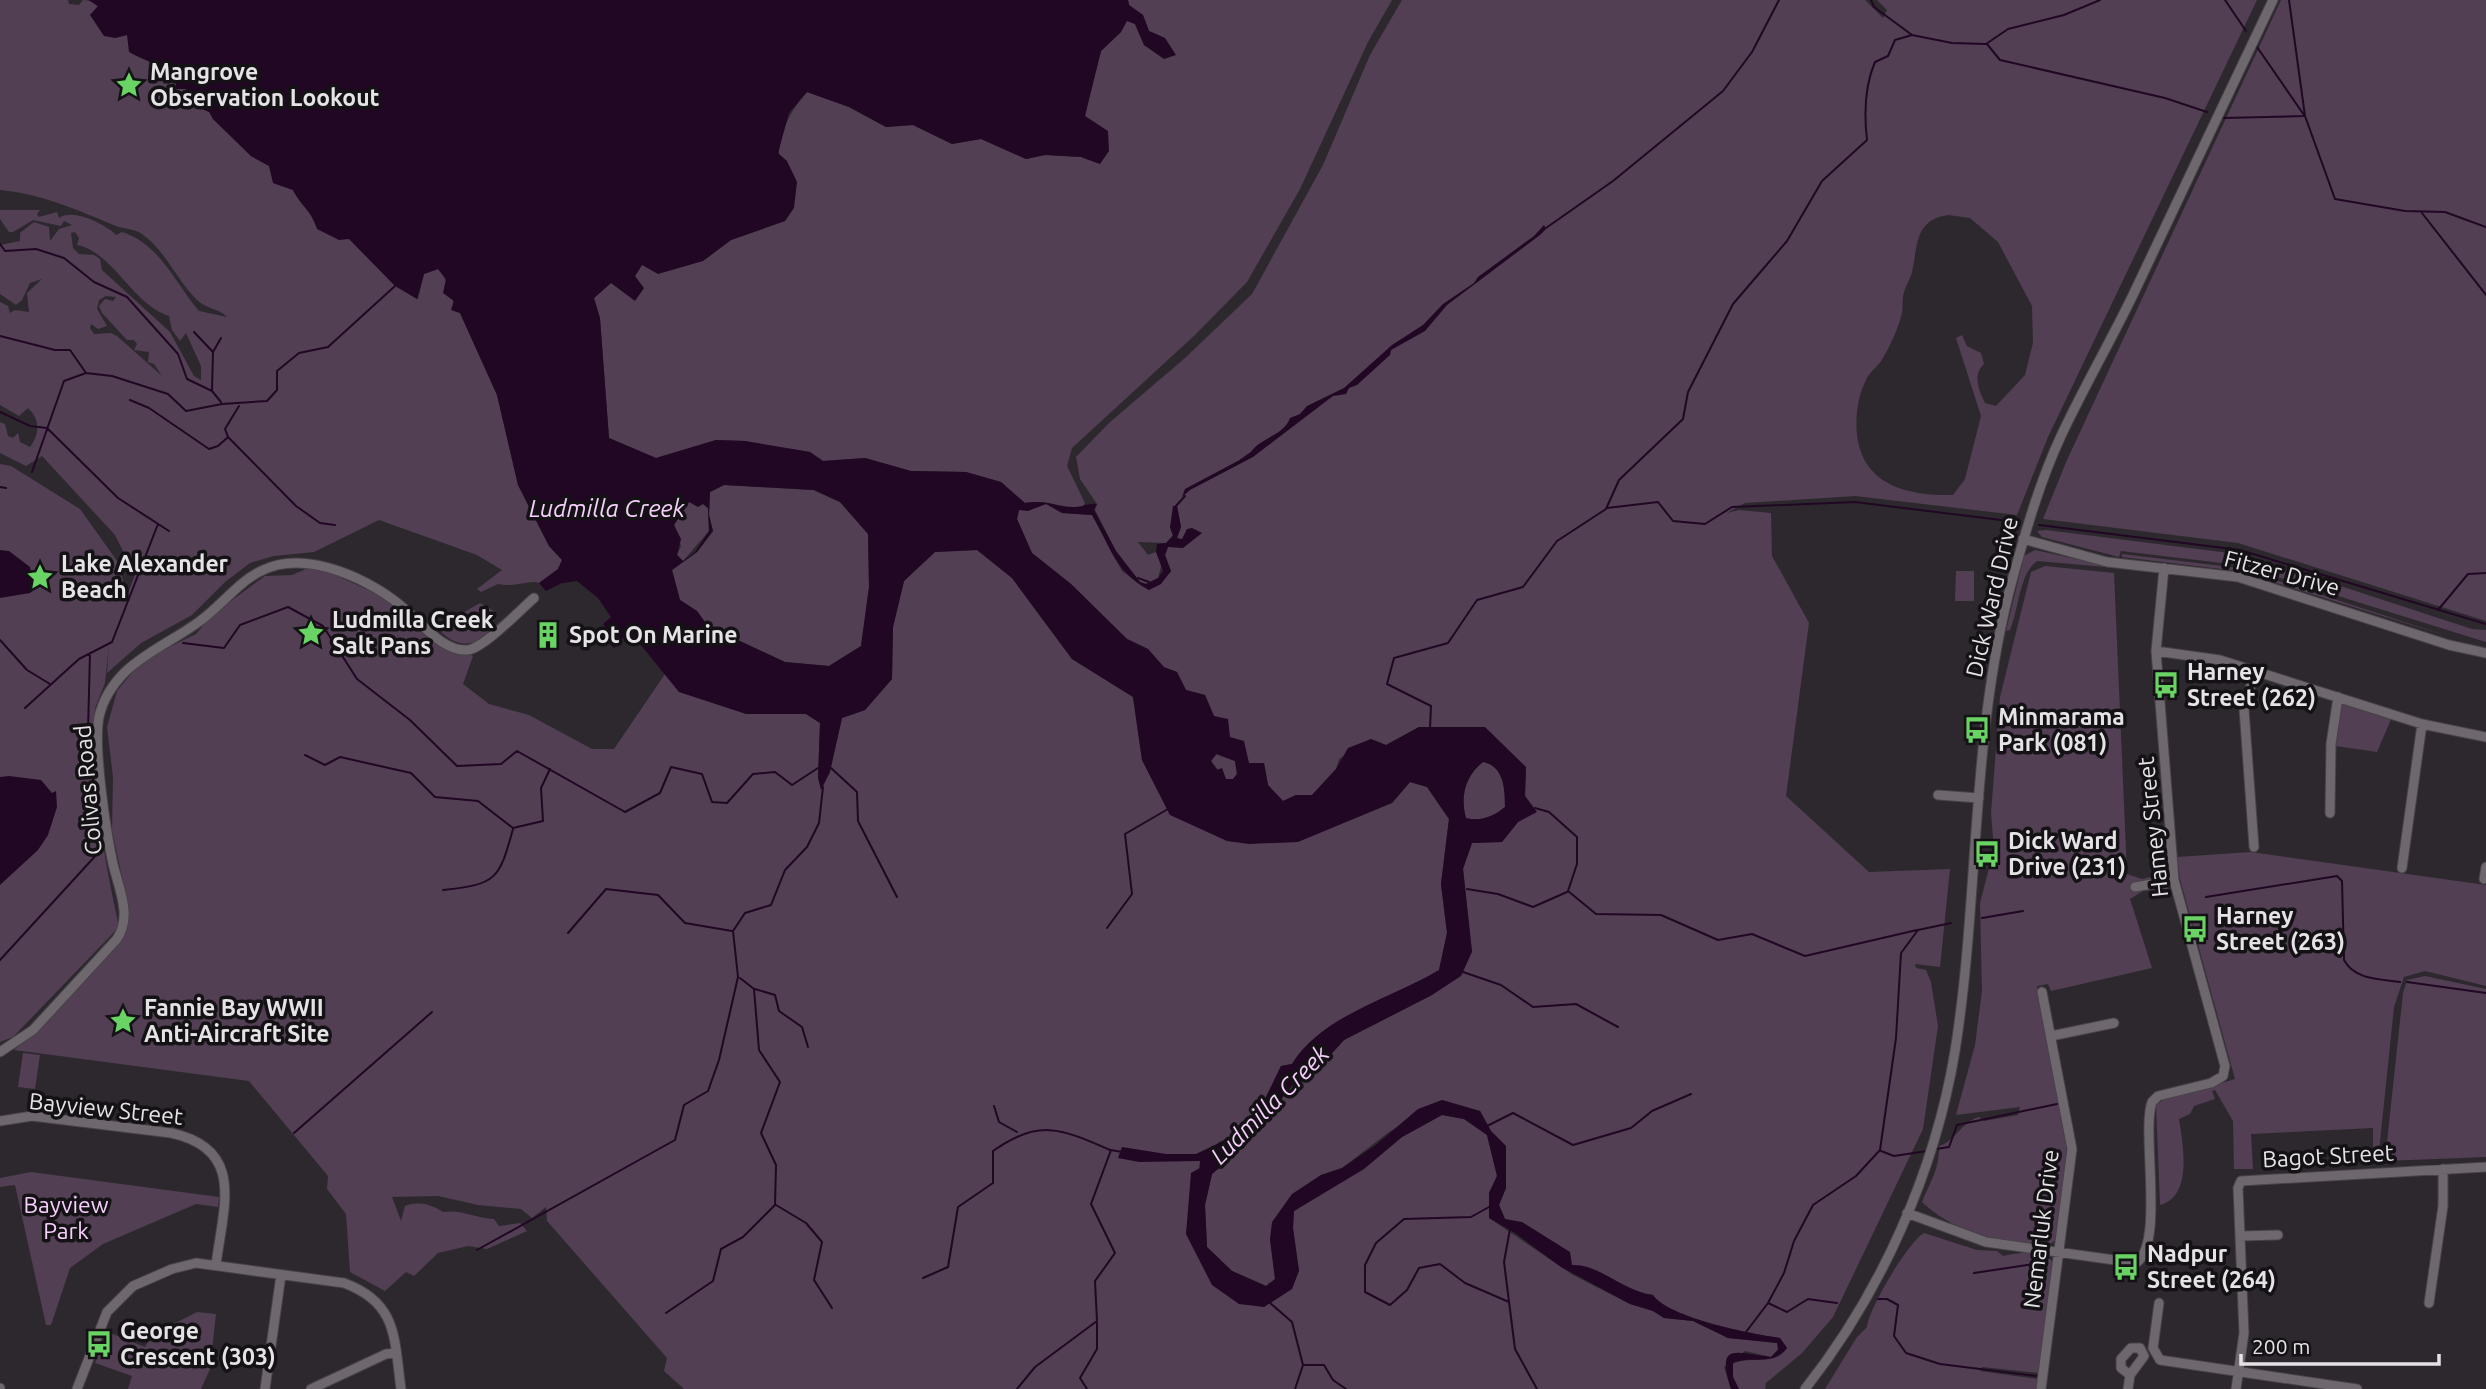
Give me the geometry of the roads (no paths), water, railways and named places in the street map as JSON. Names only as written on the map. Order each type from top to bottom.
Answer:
[{"type":"street","name":"Dick Ward Drive","points":[[1805,1389],[1848,1330],[1907,1213],[1929,1150],[1954,1055],[1979,798],[1999,632],[2028,524],[2061,437],[2130,301],[2273,0]]},
{"type":"street","name":"Fitzer Drive","points":[[2023,539],[2107,562],[2238,577],[2449,645],[2486,653]]},
{"type":"street","name":"Colivas Road","points":[[0,1052],[33,1030],[116,940],[124,927],[125,914],[109,846],[102,793],[98,721],[109,691],[135,664],[204,618],[253,575],[290,562],[323,565],[378,591],[402,606],[444,643],[461,650],[477,647],[534,598]]},
{"type":"street","name":"Hamey Street","points":[[2060,1254],[2131,1264],[2140,1261],[2145,1252],[2150,1219],[2152,1102],[2158,1096],[2211,1083],[2223,1076],[2225,1066],[2174,880],[2156,651],[2164,568]]},
{"type":"street","points":[[2156,651],[2220,660],[2422,724],[2486,737]]},
{"type":"street","points":[[2254,848],[2244,709],[2255,671]]},
{"type":"street","points":[[2330,813],[2331,744],[2338,697]]},
{"type":"street","points":[[2402,868],[2422,724]]},
{"type":"street","points":[[1938,795],[1979,798]]},
{"type":"street","points":[[2484,879],[2486,867]]},
{"type":"street","points":[[2135,887],[2174,880]]},
{"type":"street","name":"Nemarluk Drive","points":[[2041,1389],[2072,1149],[2042,992]]},
{"type":"street","points":[[2051,1035],[2114,1023]]},
{"type":"street","name":"Bayview Street","points":[[0,1121],[32,1116],[172,1133],[193,1138],[213,1151],[222,1166],[226,1185],[216,1265]]},
{"type":"street","name":"Bagot Street","points":[[2236,1389],[2244,1333],[2238,1188],[2243,1180],[2486,1167]]},
{"type":"street","points":[[2429,1303],[2443,1206],[2443,1169]]},
{"type":"street","points":[[1907,1213],[1986,1242],[2060,1254]]},
{"type":"street","points":[[2241,1236],[2278,1235]]},
{"type":"street","points":[[77,1389],[107,1312],[133,1286],[196,1263],[344,1283],[365,1291],[379,1302],[390,1325],[401,1389]]},
{"type":"street","points":[[265,1389],[281,1275]]},
{"type":"street","points":[[2159,1303],[2153,1348],[2157,1358],[2238,1373],[2357,1389]]},
{"type":"street","points":[[311,1389],[386,1354],[396,1353]]},
{"type":"street","points":[[2128,1389],[2130,1375]]},
{"type":"water","name":"Ludmilla Creek","points":[[89,0],[1128,0],[1129,5],[1143,15],[1149,31],[1165,38],[1176,55],[1164,59],[1144,45],[1135,24],[1127,21],[1121,32],[1101,51],[1085,116],[1108,131],[1109,151],[1100,164],[1081,157],[1045,155],[1026,159],[981,139],[952,144],[913,125],[886,127],[849,107],[807,92],[789,113],[778,153],[787,161],[797,182],[794,208],[785,221],[731,240],[703,261],[658,274],[642,265],[635,276],[644,288],[635,301],[611,283],[594,298],[600,318],[609,438],[656,458],[716,440],[745,441],[810,452],[823,461],[865,458],[911,471],[966,472],[1001,482],[1025,503],[1041,502],[1069,507],[1097,504],[1094,510],[1116,551],[1140,582],[1146,584],[1158,578],[1163,571],[1156,552],[1157,544],[1166,543],[1173,536],[1170,527],[1173,506],[1177,506],[1181,527],[1177,538],[1182,539],[1187,529],[1192,528],[1202,533],[1183,548],[1168,547],[1165,555],[1171,571],[1161,584],[1149,590],[1137,583],[1121,566],[1092,515],[1062,513],[1046,504],[1028,511],[1019,510],[1017,519],[1032,553],[1071,584],[1127,639],[1148,649],[1164,667],[1177,672],[1186,690],[1205,695],[1214,716],[1228,719],[1230,737],[1244,741],[1249,763],[1264,763],[1268,785],[1283,801],[1296,795],[1312,795],[1336,769],[1348,748],[1371,739],[1386,745],[1419,727],[1485,727],[1526,767],[1525,796],[1537,812],[1518,822],[1502,842],[1472,843],[1463,869],[1472,952],[1461,976],[1432,995],[1344,1040],[1325,1061],[1301,1075],[1234,1156],[1212,1174],[1205,1205],[1207,1247],[1232,1271],[1266,1286],[1275,1279],[1270,1239],[1272,1222],[1292,1194],[1321,1175],[1342,1168],[1377,1144],[1418,1109],[1442,1100],[1480,1111],[1491,1131],[1506,1146],[1506,1188],[1499,1205],[1505,1219],[1522,1222],[1570,1252],[1572,1265],[1592,1268],[1632,1289],[1653,1295],[1675,1311],[1692,1318],[1780,1338],[1787,1348],[1769,1359],[1733,1363],[1733,1377],[1739,1389],[1731,1389],[1726,1363],[1728,1357],[1740,1353],[1771,1357],[1778,1350],[1777,1343],[1728,1338],[1693,1321],[1664,1318],[1653,1311],[1630,1304],[1561,1267],[1515,1233],[1489,1218],[1489,1193],[1497,1176],[1487,1135],[1464,1119],[1442,1115],[1402,1137],[1364,1169],[1294,1211],[1293,1228],[1299,1271],[1292,1289],[1264,1307],[1239,1304],[1212,1285],[1186,1234],[1191,1173],[1200,1168],[1200,1161],[1139,1162],[1118,1158],[1122,1147],[1166,1154],[1196,1154],[1238,1134],[1265,1099],[1281,1066],[1292,1064],[1305,1047],[1321,1033],[1360,1009],[1439,970],[1447,933],[1441,884],[1449,819],[1427,787],[1410,782],[1392,803],[1298,842],[1249,844],[1227,841],[1170,815],[1142,760],[1133,697],[1072,659],[1012,578],[977,550],[935,552],[904,581],[893,627],[892,679],[865,710],[842,718],[830,772],[821,790],[818,778],[820,723],[806,714],[746,714],[679,692],[631,633],[625,635],[614,648],[611,645],[621,630],[613,637],[603,624],[611,617],[598,598],[577,581],[562,583],[546,591],[539,583],[558,569],[562,560],[549,546],[518,485],[497,395],[460,313],[451,310],[454,301],[443,293],[446,279],[438,269],[424,274],[417,299],[395,286],[349,239],[339,240],[317,229],[293,190],[273,183],[269,166],[251,156],[209,112],[195,106],[187,89],[176,89],[176,78],[172,74],[129,52],[127,35],[115,38],[104,36],[90,15],[98,6]],"holes":[[[724,485],[814,490],[840,502],[868,534],[869,587],[861,646],[829,666],[785,662],[708,626],[697,611],[680,600],[672,570],[697,552],[713,531],[709,515],[710,492]],[[689,502],[698,507],[703,504],[708,508],[709,531],[695,552],[683,561],[677,555],[681,539],[674,525]],[[1216,754],[1235,761],[1237,774],[1233,779],[1226,779],[1222,768],[1217,770],[1211,761]],[[1483,762],[1490,764],[1499,773],[1504,786],[1505,807],[1487,817],[1472,819],[1466,818],[1464,795],[1468,780]]]},
{"type":"water","points":[[1544,225],[1546,229],[1540,235],[1447,305],[1425,331],[1391,350],[1390,355],[1357,385],[1349,388],[1346,394],[1333,396],[1253,457],[1190,490],[1182,497],[1185,489],[1249,455],[1307,406],[1344,388],[1392,345],[1423,325],[1443,304],[1474,283]]},
{"type":"water","points":[[0,550],[9,551],[30,567],[34,588],[30,593],[0,598]]},
{"type":"water","points":[[0,777],[41,780],[52,793],[56,791],[57,807],[48,835],[38,850],[0,885]]},
{"type":"waterway","points":[[1546,228],[1613,181],[1723,91],[1752,52],[1779,0]]},
{"type":"waterway","points":[[1871,0],[1874,7],[1912,35],[1952,43],[1986,44],[2008,29],[2064,15],[2100,0]]},
{"type":"waterway","points":[[2225,0],[2246,31]]},
{"type":"waterway","points":[[2289,0],[2305,116],[2335,199],[2405,211],[2445,212],[2486,227]]},
{"type":"waterway","points":[[1430,728],[1431,706],[1387,684],[1394,658],[1448,643],[1477,600],[1523,587],[1557,541],[1606,509],[1619,480],[1683,419],[1688,392],[1733,304],[1787,241],[1822,181],[1867,140],[1866,100],[1875,62],[1888,56],[1895,40],[1912,35]]},
{"type":"waterway","points":[[1987,44],[2000,60],[2165,98],[2207,112]]},
{"type":"waterway","points":[[2257,47],[2304,115]]},
{"type":"waterway","points":[[2223,118],[2304,116]]},
{"type":"waterway","points":[[2422,213],[2486,295]]},
{"type":"waterway","points":[[0,244],[5,251],[36,249],[64,258],[94,282],[127,297],[178,354],[187,379],[212,391],[221,402]]},
{"type":"waterway","points":[[32,472],[64,381],[86,373],[112,376],[168,394],[186,411],[222,404],[267,401],[277,390],[277,371],[299,353],[328,347],[395,286]]},
{"type":"waterway","points":[[194,332],[213,352],[212,390]]},
{"type":"waterway","points":[[0,336],[55,350],[70,350],[86,373]]},
{"type":"waterway","points":[[213,352],[221,338]]},
{"type":"waterway","points":[[130,400],[149,408],[209,449],[218,446],[227,438]]},
{"type":"waterway","points":[[239,406],[225,429],[228,437],[296,506],[320,523],[335,525]]},
{"type":"waterway","points":[[0,412],[30,426],[47,428],[118,498],[169,531]]},
{"type":"waterway","points":[[1241,460],[1251,453]]},
{"type":"waterway","points":[[0,487],[6,488]]},
{"type":"waterway","points":[[1175,507],[1185,496]]},
{"type":"waterway","points":[[1607,508],[1658,502],[1673,521],[1705,524],[1732,507],[1855,502],[2017,522]]},
{"type":"waterway","points":[[25,708],[79,659],[112,642],[158,524]]},
{"type":"waterway","points":[[2039,525],[2240,550],[2486,624]]},
{"type":"waterway","points":[[2438,610],[2468,574],[2486,573]]},
{"type":"waterway","points":[[1138,578],[1149,582]]},
{"type":"waterway","points":[[183,643],[224,648],[240,625],[288,607],[323,626],[357,679],[410,720],[457,766],[501,764],[517,751],[625,812],[660,793],[671,767],[702,774],[712,802],[727,803],[753,774],[775,772],[792,785],[818,768]]},
{"type":"waterway","points":[[0,640],[27,670],[50,684]]},
{"type":"waterway","points":[[0,960],[98,853],[99,837],[88,731],[90,653]]},
{"type":"waterway","points":[[305,755],[325,765],[340,757],[411,773],[435,797],[478,801],[513,828],[543,821],[541,788],[550,769]]},
{"type":"waterway","points":[[831,768],[857,792],[858,821],[897,897]]},
{"type":"waterway","points":[[477,1250],[675,1140],[684,1105],[708,1091],[719,1060],[738,977],[733,931],[745,913],[771,905],[785,870],[807,847],[819,823],[823,787]]},
{"type":"waterway","points":[[1535,808],[1549,812],[1577,837],[1577,864],[1568,891],[1596,914],[1661,915],[1718,940],[1752,934],[1805,956],[1917,930]]},
{"type":"waterway","points":[[1107,928],[1132,894],[1125,834],[1168,809]]},
{"type":"waterway","points":[[443,890],[475,885],[493,876],[504,859],[513,829]]},
{"type":"waterway","points":[[2206,897],[2337,876],[2342,881],[2344,960],[2361,975],[2400,982]]},
{"type":"waterway","points":[[568,933],[606,889],[658,895],[685,923],[732,931]]},
{"type":"waterway","points":[[1467,889],[1498,894],[1533,907],[1567,892]]},
{"type":"waterway","points":[[1982,918],[2023,911]]},
{"type":"waterway","points":[[1746,1332],[1768,1303],[1784,1273],[1794,1241],[1813,1205],[1856,1176],[1880,1150],[1896,1038],[1901,953],[1918,930],[1951,923]]},
{"type":"waterway","points":[[1463,972],[1501,985],[1533,1007],[1576,1004],[1618,1027]]},
{"type":"waterway","points":[[666,1313],[713,1281],[721,1249],[743,1237],[775,1205],[776,1165],[761,1133],[780,1082],[759,1050],[754,989],[740,978]]},
{"type":"waterway","points":[[2407,982],[2486,993]]},
{"type":"waterway","points":[[755,989],[775,995],[779,1011],[802,1027],[808,1047]]},
{"type":"waterway","points":[[294,1133],[432,1012]]},
{"type":"waterway","points":[[1487,1126],[1513,1113],[1573,1145],[1631,1128],[1652,1111],[1691,1094]]},
{"type":"waterway","points":[[1936,1149],[1949,1147],[1957,1125],[2057,1104]]},
{"type":"waterway","points":[[994,1106],[999,1122],[1017,1132]]},
{"type":"waterway","points":[[923,1278],[948,1267],[958,1207],[993,1183],[993,1151],[1024,1134],[1051,1130],[1064,1132],[1110,1150]]},
{"type":"waterway","points":[[1017,1389],[1035,1367],[1097,1321],[1095,1281],[1115,1253],[1091,1204],[1111,1150],[1122,1152]]},
{"type":"waterway","points":[[1881,1151],[1894,1156],[1927,1151]]},
{"type":"waterway","points":[[776,1205],[806,1223],[822,1242],[814,1280],[832,1308]]},
{"type":"waterway","points":[[1489,1207],[1471,1217],[1404,1219],[1376,1243],[1365,1265],[1365,1292],[1390,1305],[1407,1290],[1419,1268],[1440,1264],[1465,1283],[1509,1302]]},
{"type":"waterway","points":[[1510,1229],[1504,1262],[1515,1349],[1537,1389]]},
{"type":"waterway","points":[[1974,1273],[2047,1262]]},
{"type":"waterway","points":[[1768,1303],[1787,1312],[1808,1299],[1837,1303]]},
{"type":"waterway","points":[[1878,1299],[1887,1299],[1898,1305],[1894,1336],[1906,1353],[1940,1364],[2036,1376]]},
{"type":"waterway","points":[[1269,1302],[1292,1322],[1303,1365],[1295,1389]]},
{"type":"waterway","points":[[1087,1389],[1080,1378],[1097,1349],[1097,1323]]},
{"type":"waterway","points":[[1303,1365],[1324,1365],[1333,1380],[1346,1389]]},
{"type":"place","name":"Mangrove Observation Lookout","points":[[129,85]]},
{"type":"place","name":"Lake Alexander Beach","points":[[40,577]]},
{"type":"place","name":"Ludmilla Creek Salt Pans","points":[[311,633]]},
{"type":"place","name":"Spot On Marine","points":[[548,635]]},
{"type":"place","name":"Harney Street (262)","points":[[2166,685]]},
{"type":"place","name":"Minmarama Park (081)","points":[[1977,730]]},
{"type":"place","name":"Dick Ward Drive (231)","points":[[1987,854]]},
{"type":"place","name":"Harney Street (263)","points":[[2195,929]]},
{"type":"place","name":"Fannie Bay WWII Anti-Aircraft Site","points":[[123,1021]]},
{"type":"place","name":"Nadpur Street (264)","points":[[2126,1267]]},
{"type":"place","name":"George Crescent (303)","points":[[99,1344]]},
{"type":"park label","name":"Bayview Park","points":[[66,1218]]}]
